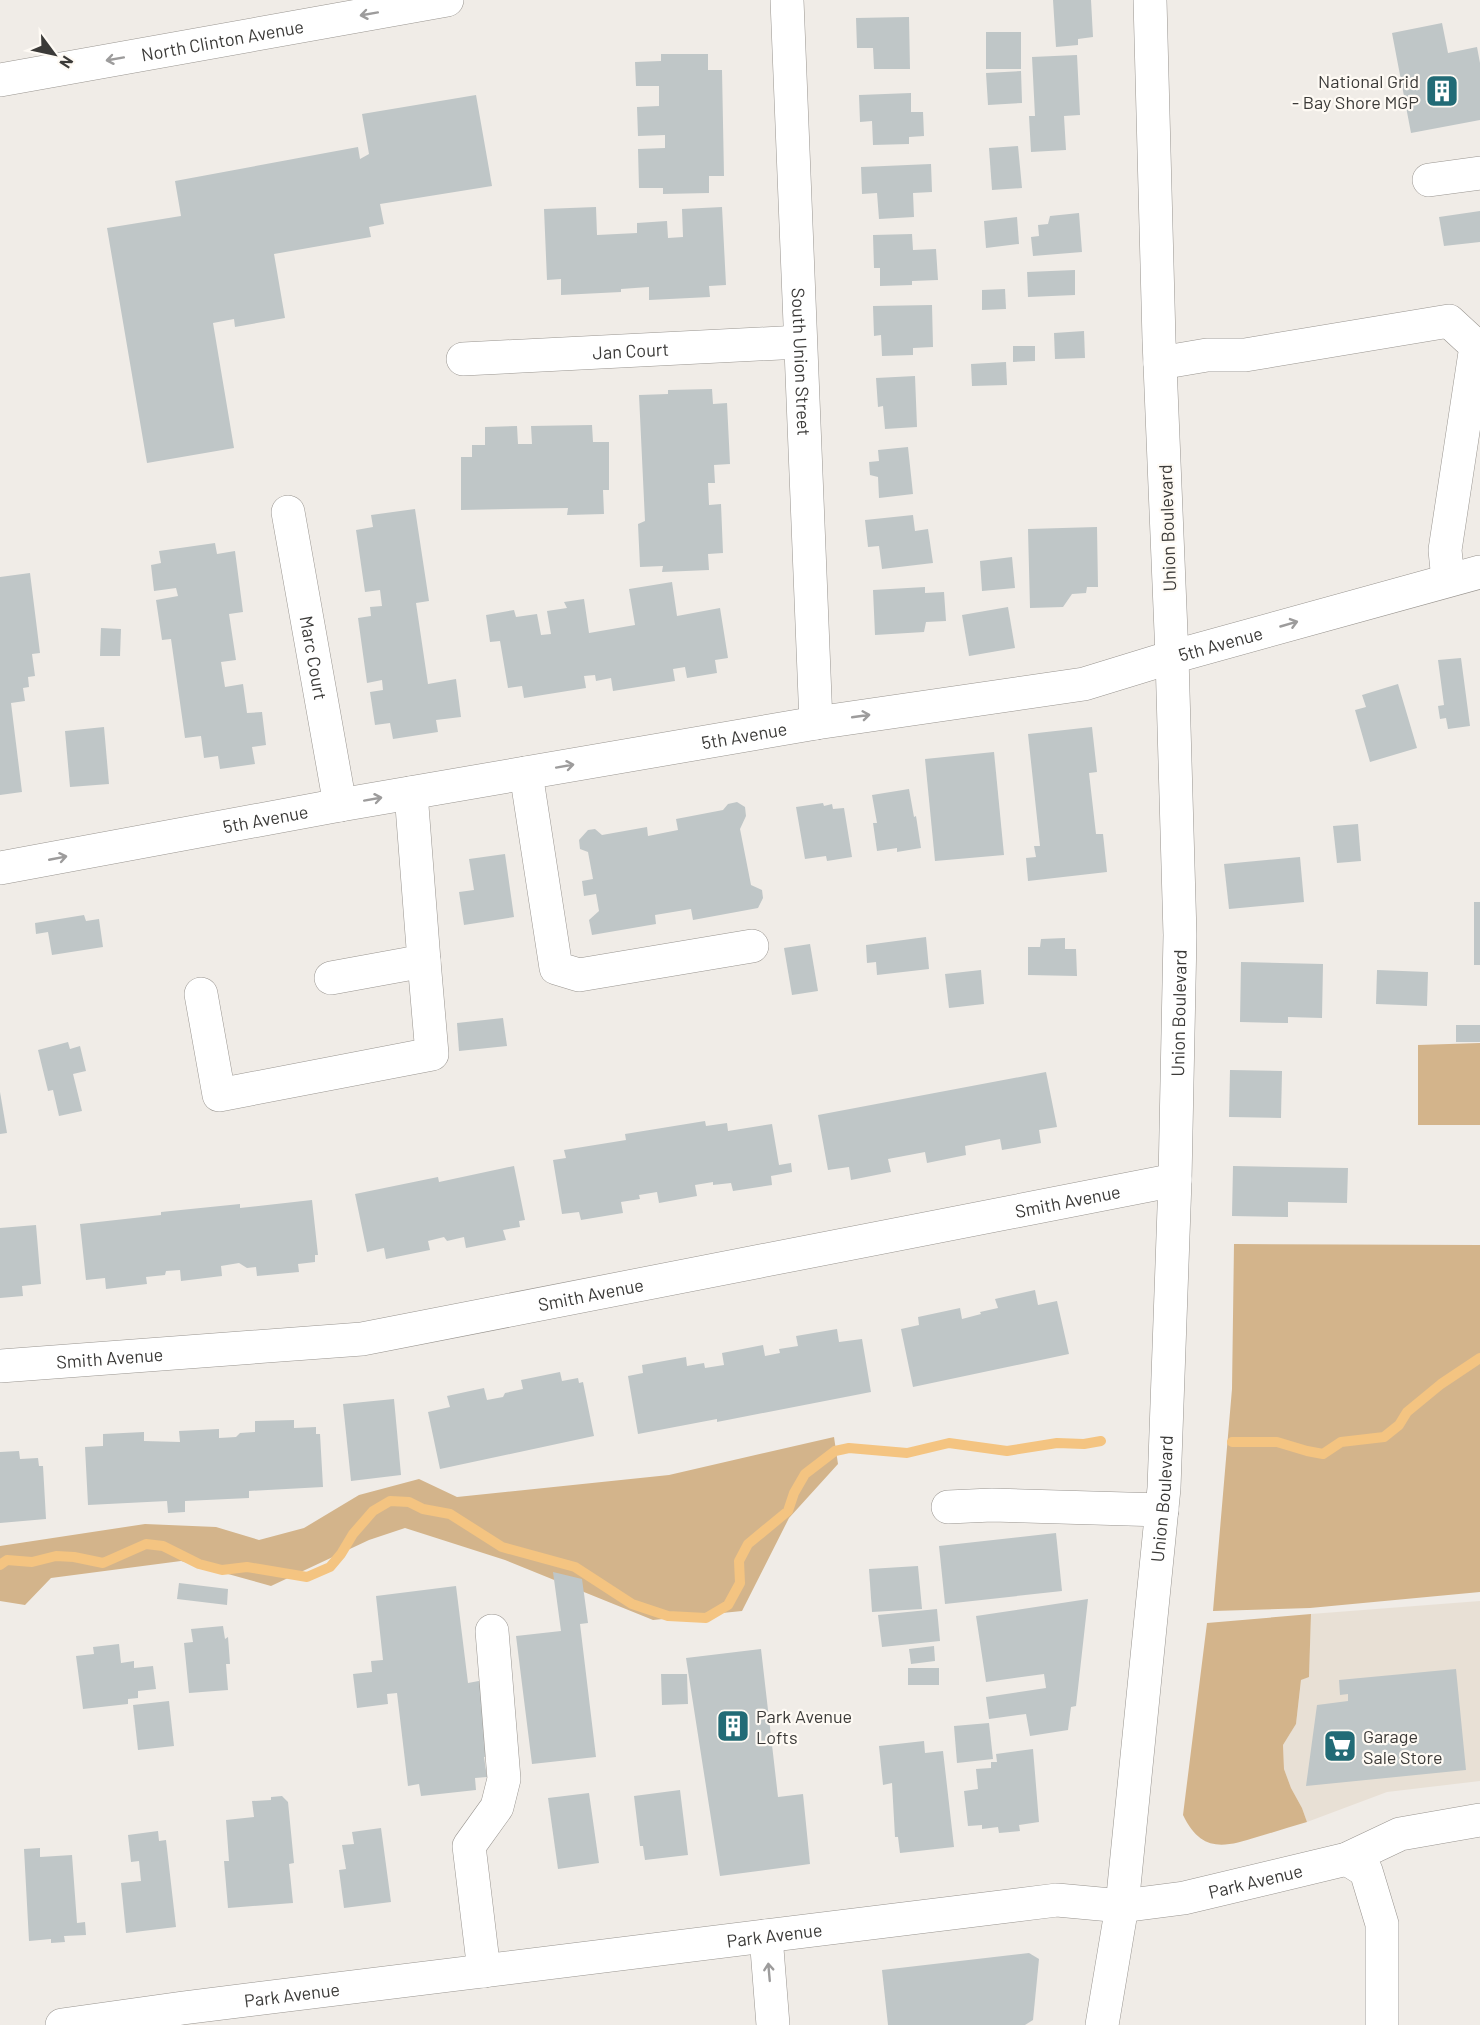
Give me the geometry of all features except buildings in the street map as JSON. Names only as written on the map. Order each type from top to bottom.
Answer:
[{"type":"main road","name":"North Clinton Avenue","points":[[0,80],[447,0]]},
{"type":"main road","name":"South Union Street","points":[[787,0],[816,723]]},
{"type":"main road","name":"Union Boulevard","points":[[1102,2025],[1122,1906],[1162,1510],[1175,1180],[1180,935],[1150,0]]},
{"type":"main road","points":[[1429,180],[1480,173]]},
{"type":"main road","points":[[1160,363],[1207,355],[1245,355],[1449,321],[1476,346],[1470,458],[1445,549],[1448,580]]},
{"type":"main road","name":"Jan Court","points":[[463,359],[800,342]]},
{"type":"main road","name":"Marc Court","points":[[288,512],[340,805]]},
{"type":"main road","name":"5th Avenue","points":[[0,868],[340,805],[816,723],[1084,684],[1172,657],[1480,572]]},
{"type":"main road","points":[[526,773],[556,968],[579,975],[752,946]]},
{"type":"main road","points":[[201,994],[219,1095],[432,1054],[411,793]]},
{"type":"main road","points":[[331,978],[424,961]]},
{"type":"main road","name":"Smith Avenue","points":[[0,1366],[362,1339],[1175,1180]]},
{"type":"main road","points":[[948,1507],[992,1505],[1162,1510]]},
{"type":"main road","points":[[484,1971],[469,1846],[497,1807],[504,1779],[492,1631]]},
{"type":"main road","name":"Park Avenue","points":[[62,2025],[1057,1900],[1122,1906],[1184,1898],[1347,1859],[1400,1834],[1480,1820]]},
{"type":"main road","points":[[1347,1859],[1366,1871],[1382,1924],[1382,2025]]},
{"type":"main road","points":[[766,1936],[772,2017]]},
{"type":"shaded area","points":[[1480,1043],[1480,1125],[1418,1125],[1418,1045]]},
{"type":"shaded area","points":[[1234,1244],[1480,1245],[1480,1592],[1310,1608],[1213,1611],[1232,1389]]},
{"type":"shaded area","points":[[834,1437],[838,1464],[789,1518],[742,1611],[653,1620],[505,1560],[405,1528],[369,1540],[271,1586],[181,1561],[51,1578],[25,1605],[0,1601],[0,1546],[145,1524],[216,1527],[259,1540],[304,1528],[359,1495],[419,1479],[457,1497],[669,1475]]},
{"type":"shaded area","points":[[1480,1601],[1480,1781],[1387,1792],[1307,1822],[1284,1769],[1283,1745],[1296,1724],[1301,1680],[1309,1676],[1311,1614]]},
{"type":"shaded area","points":[[1311,1614],[1309,1677],[1301,1680],[1296,1724],[1283,1745],[1284,1769],[1307,1822],[1245,1841],[1223,1845],[1205,1841],[1197,1836],[1183,1815],[1207,1623]]},
{"type":"waterway","points":[[1232,1442],[1277,1442],[1323,1454],[1341,1442],[1384,1437],[1399,1425],[1407,1412],[1441,1384],[1480,1358]]},
{"type":"waterway","points":[[0,1565],[7,1560],[32,1562],[56,1556],[103,1563],[146,1544],[163,1546],[199,1564],[222,1570],[247,1567],[307,1577],[330,1567],[353,1534],[373,1511],[390,1501],[409,1502],[423,1509],[450,1514],[502,1547],[575,1567],[632,1604],[668,1616],[706,1618],[728,1605],[740,1583],[739,1561],[748,1544],[788,1511],[794,1493],[805,1474],[835,1451],[849,1448],[907,1453],[949,1443],[1007,1451],[1057,1443],[1084,1444],[1101,1441]]},
{"type":"place","name":"National Grid - Bay Shore MGP","points":[[1442,91]]},
{"type":"place","name":"Park Avenue Lofts","points":[[733,1726]]},
{"type":"place","name":"Garage Sale Store","points":[[1340,1746]]}]
